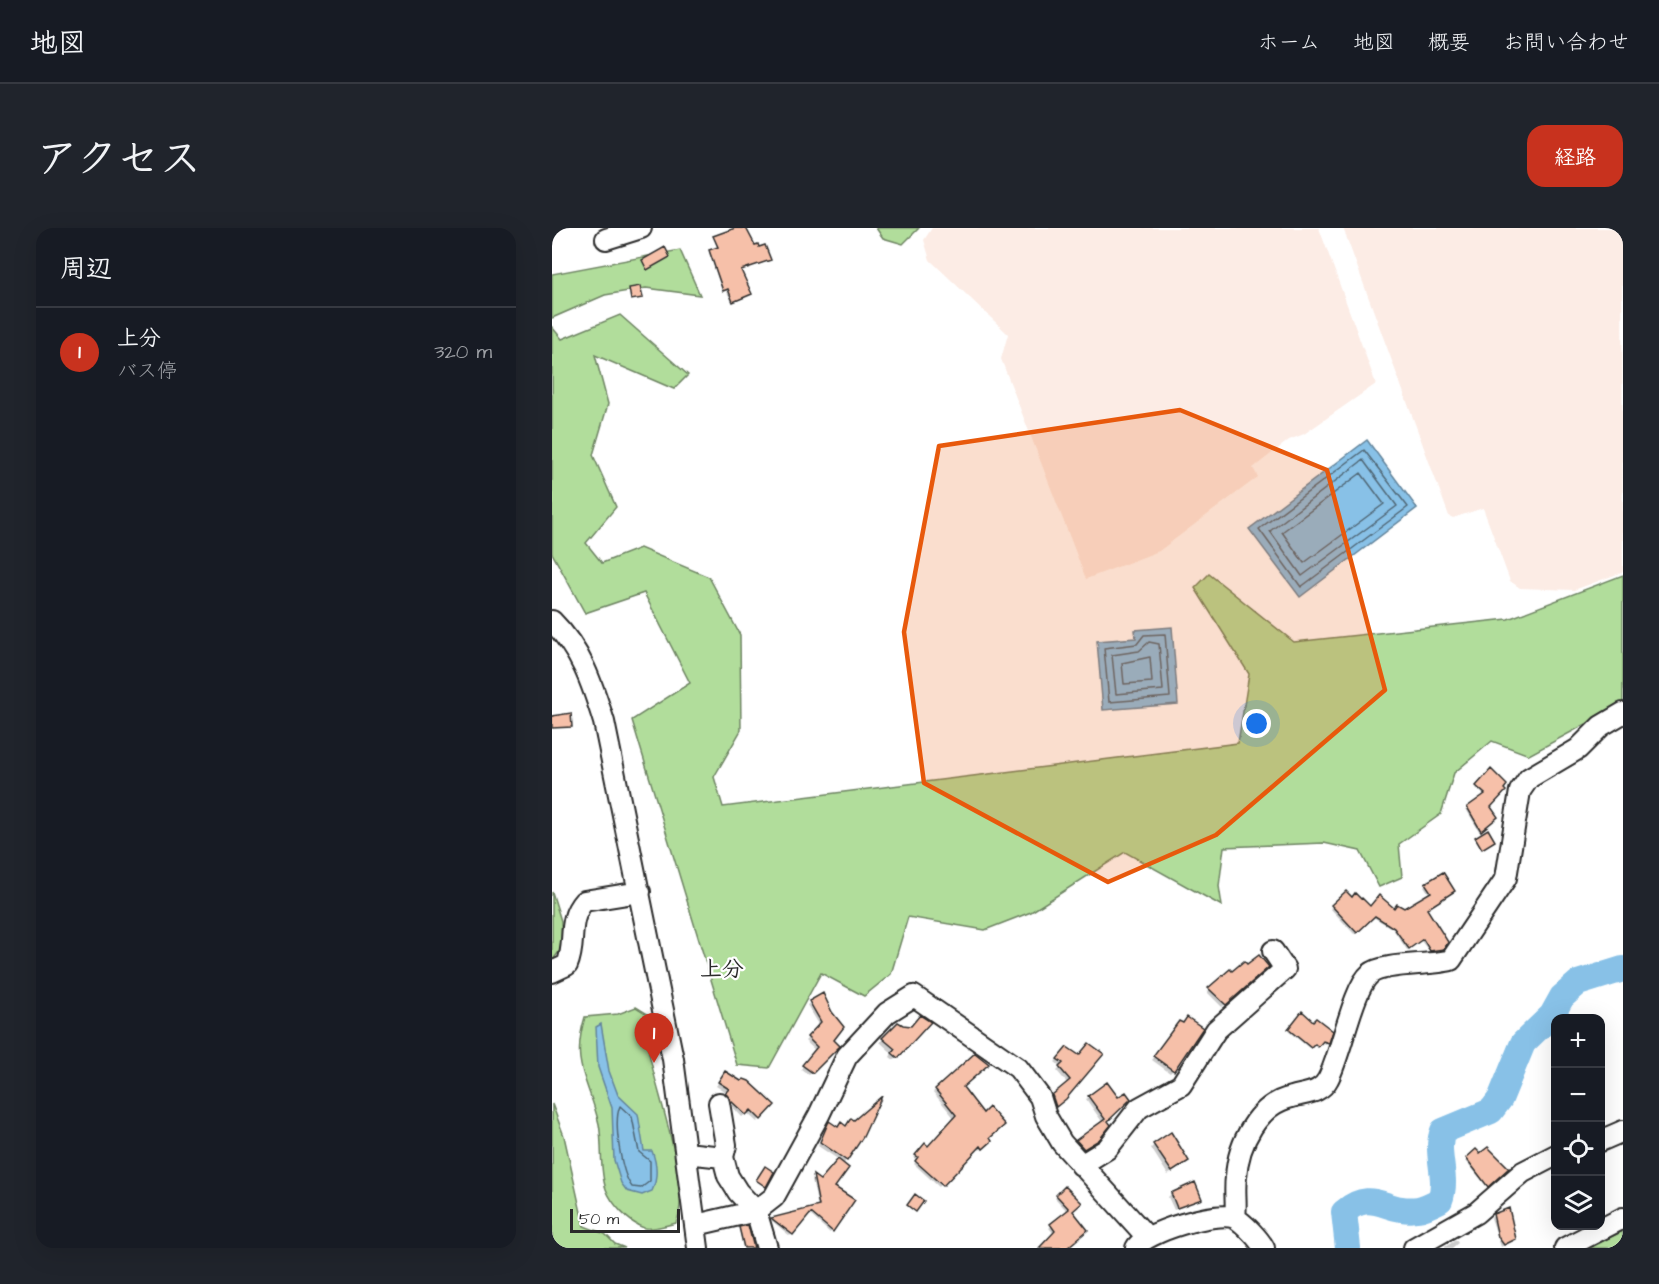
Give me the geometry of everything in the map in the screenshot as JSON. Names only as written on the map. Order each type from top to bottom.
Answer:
[{"type":"street","points":[[616,238],[641,228]]},
{"type":"street","points":[[552,621],[570,639],[589,674],[604,722],[673,1059],[698,1248]]},
{"type":"street","points":[[1235,1218],[1236,1177],[1242,1143],[1274,1102],[1316,1091],[1324,1086],[1343,1043],[1362,982],[1372,972],[1381,968],[1436,965],[1451,960],[1506,878],[1520,791],[1529,778],[1578,749],[1601,726],[1623,713]]},
{"type":"street","points":[[552,972],[567,965],[573,953],[572,920],[584,901],[640,892]]},
{"type":"street","points":[[1081,1165],[1107,1149],[1139,1108],[1181,1085],[1216,1030],[1285,969],[1273,951]]},
{"type":"street","points":[[696,1225],[756,1211],[774,1197],[828,1099],[847,1056],[887,1013],[914,996],[1018,1068],[1040,1097],[1046,1116],[1062,1143],[1141,1243],[1196,1221],[1224,1216],[1235,1218],[1264,1248]]},
{"type":"street","points":[[719,1103],[726,1145],[723,1157],[728,1176],[738,1192],[756,1211],[766,1248]]},
{"type":"street","points":[[1605,1139],[1623,1131]]},
{"type":"street","points":[[686,1153],[723,1157]]},
{"type":"street","points":[[1414,1248],[1476,1213],[1523,1172],[1551,1158]]},
{"type":"street","points":[[1565,1248],[1623,1218]]},
{"type":"highlighted area","points":[[1180,410],[1327,470],[1385,690],[1216,835],[1108,882],[924,783],[904,632],[939,446]]},
{"type":"shaded area","points":[[932,228],[1319,228],[1376,384],[1304,434],[1289,440],[1253,468],[1258,477],[1159,551],[1086,579],[1001,359],[1008,334],[930,260],[924,240]]},
{"type":"shaded area","points":[[1343,228],[1622,228],[1623,572],[1574,590],[1520,588],[1510,581],[1483,508],[1453,518],[1449,516]]},
{"type":"green space","points":[[876,228],[919,228],[903,244],[883,238]]},
{"type":"green space","points":[[680,250],[700,295],[646,288],[605,295],[552,318],[552,274]]},
{"type":"green space","points":[[620,315],[688,375],[674,389],[595,355],[608,404],[593,455],[616,507],[586,543],[602,563],[640,548],[709,577],[740,635],[741,730],[714,777],[723,807],[1238,743],[1249,674],[1195,588],[1209,574],[1294,642],[1508,619],[1623,575],[1623,704],[1529,755],[1492,741],[1454,773],[1441,814],[1399,844],[1402,877],[1379,887],[1360,851],[1324,843],[1224,847],[1219,886],[1222,906],[1125,852],[1031,912],[985,930],[908,917],[891,974],[864,996],[821,973],[769,1068],[737,1065],[632,720],[690,683],[644,593],[585,613],[552,553],[552,327],[562,339]]},
{"type":"green space","points":[[552,892],[561,921],[562,948],[552,961]]},
{"type":"green space","points":[[636,1007],[649,1015],[648,1047],[671,1136],[680,1186],[680,1206],[676,1223],[652,1228],[638,1225],[621,1212],[606,1189],[599,1124],[580,1061],[579,1048],[585,1017],[618,1014]]},
{"type":"green space","points":[[552,1104],[564,1136],[584,1226],[605,1234],[615,1244],[625,1248],[552,1248]]},
{"type":"green space","points":[[1623,1231],[1623,1248],[1588,1248]]},
{"type":"water","points":[[1367,440],[1417,508],[1300,597],[1249,529]]},
{"type":"water","points":[[1172,627],[1178,704],[1103,710],[1097,641],[1136,638],[1135,630]]},
{"type":"water","points":[[601,1024],[609,1071],[618,1095],[638,1114],[644,1151],[652,1151],[655,1161],[654,1186],[652,1191],[642,1195],[627,1191],[621,1183],[614,1160],[612,1108],[598,1067],[596,1027]]},
{"type":"building","points":[[735,228],[746,228],[755,245],[758,244],[759,247],[765,245],[771,260],[741,270],[752,294],[733,302],[728,289],[723,291],[709,250],[718,247],[713,236]]},
{"type":"building","points":[[665,247],[670,257],[647,270],[642,260]]},
{"type":"building","points":[[640,286],[643,298],[631,300],[629,288]]},
{"type":"building","points":[[571,713],[572,727],[552,728],[552,716]]},
{"type":"building","points":[[1491,769],[1507,785],[1504,789],[1506,791],[1491,807],[1498,817],[1481,831],[1467,807],[1485,794],[1476,786]]},
{"type":"building","points":[[1488,829],[1495,841],[1482,849],[1475,837]]},
{"type":"building","points":[[1443,872],[1455,891],[1427,909],[1448,942],[1444,949],[1430,951],[1423,939],[1409,949],[1394,928],[1375,916],[1357,933],[1331,905],[1346,891],[1352,897],[1355,893],[1370,906],[1379,895],[1394,908],[1397,904],[1404,908],[1431,892],[1425,883]]},
{"type":"building","points":[[1259,955],[1269,967],[1226,1005],[1208,988],[1230,969],[1232,971],[1244,961],[1247,964]]},
{"type":"building","points":[[823,993],[832,1012],[844,1027],[834,1040],[840,1046],[813,1073],[802,1065],[817,1047],[807,1037],[821,1022],[809,1001]]},
{"type":"building","points":[[1302,1011],[1313,1021],[1316,1018],[1333,1031],[1329,1043],[1323,1041],[1318,1047],[1315,1044],[1311,1048],[1288,1029]]},
{"type":"building","points":[[920,1015],[931,1022],[898,1058],[892,1053],[895,1049],[882,1038],[898,1022],[911,1026]]},
{"type":"building","points":[[1187,1017],[1203,1028],[1174,1071],[1153,1056],[1179,1021],[1183,1023]]},
{"type":"building","points":[[1089,1043],[1104,1054],[1066,1099],[1056,1107],[1052,1095],[1070,1080],[1059,1067],[1063,1063],[1057,1059],[1067,1047],[1079,1055]]},
{"type":"building","points":[[975,1053],[989,1064],[963,1087],[983,1113],[989,1107],[1005,1125],[990,1138],[992,1141],[983,1149],[981,1146],[943,1186],[915,1161],[918,1157],[915,1155],[925,1143],[928,1146],[956,1115],[935,1089]]},
{"type":"building","points":[[725,1071],[741,1081],[744,1079],[749,1081],[775,1105],[761,1120],[751,1110],[746,1115],[725,1093],[729,1089],[718,1082]]},
{"type":"building","points":[[1107,1082],[1118,1097],[1126,1092],[1131,1099],[1108,1121],[1111,1125],[1099,1140],[1084,1149],[1076,1140],[1105,1119],[1088,1096]]},
{"type":"building","points":[[882,1096],[863,1137],[847,1161],[820,1142],[829,1121],[838,1127],[841,1122],[846,1126],[851,1118],[854,1120]]},
{"type":"building","points":[[1171,1132],[1189,1161],[1172,1172],[1153,1144]]},
{"type":"building","points":[[1488,1147],[1509,1168],[1488,1187],[1466,1158],[1476,1149],[1480,1153]]},
{"type":"building","points":[[838,1159],[849,1168],[835,1187],[855,1200],[833,1232],[811,1213],[793,1235],[771,1218],[819,1206],[813,1175],[820,1180]]},
{"type":"building","points":[[765,1166],[774,1172],[766,1187],[756,1180]]},
{"type":"building","points":[[1195,1182],[1202,1199],[1177,1208],[1171,1193]]},
{"type":"building","points":[[1065,1186],[1082,1203],[1073,1211],[1088,1230],[1067,1248],[1039,1248],[1055,1231],[1050,1224],[1069,1209],[1056,1195]]},
{"type":"building","points":[[915,1194],[924,1201],[916,1212],[907,1205]]},
{"type":"building","points":[[1509,1208],[1516,1239],[1504,1245],[1498,1237],[1493,1214]]},
{"type":"building","points":[[748,1225],[754,1248],[744,1248],[739,1227]]},
{"type":"waterway","points":[[1348,1248],[1344,1212],[1354,1205],[1372,1201],[1407,1210],[1426,1207],[1440,1200],[1443,1183],[1440,1148],[1443,1131],[1491,1111],[1500,1099],[1523,1043],[1552,1015],[1562,997],[1578,983],[1623,969]]},
{"type":"place","name":"上分","points":[[654,1063]]},
{"type":"district","name":"上分","points":[[722,968]]}]
